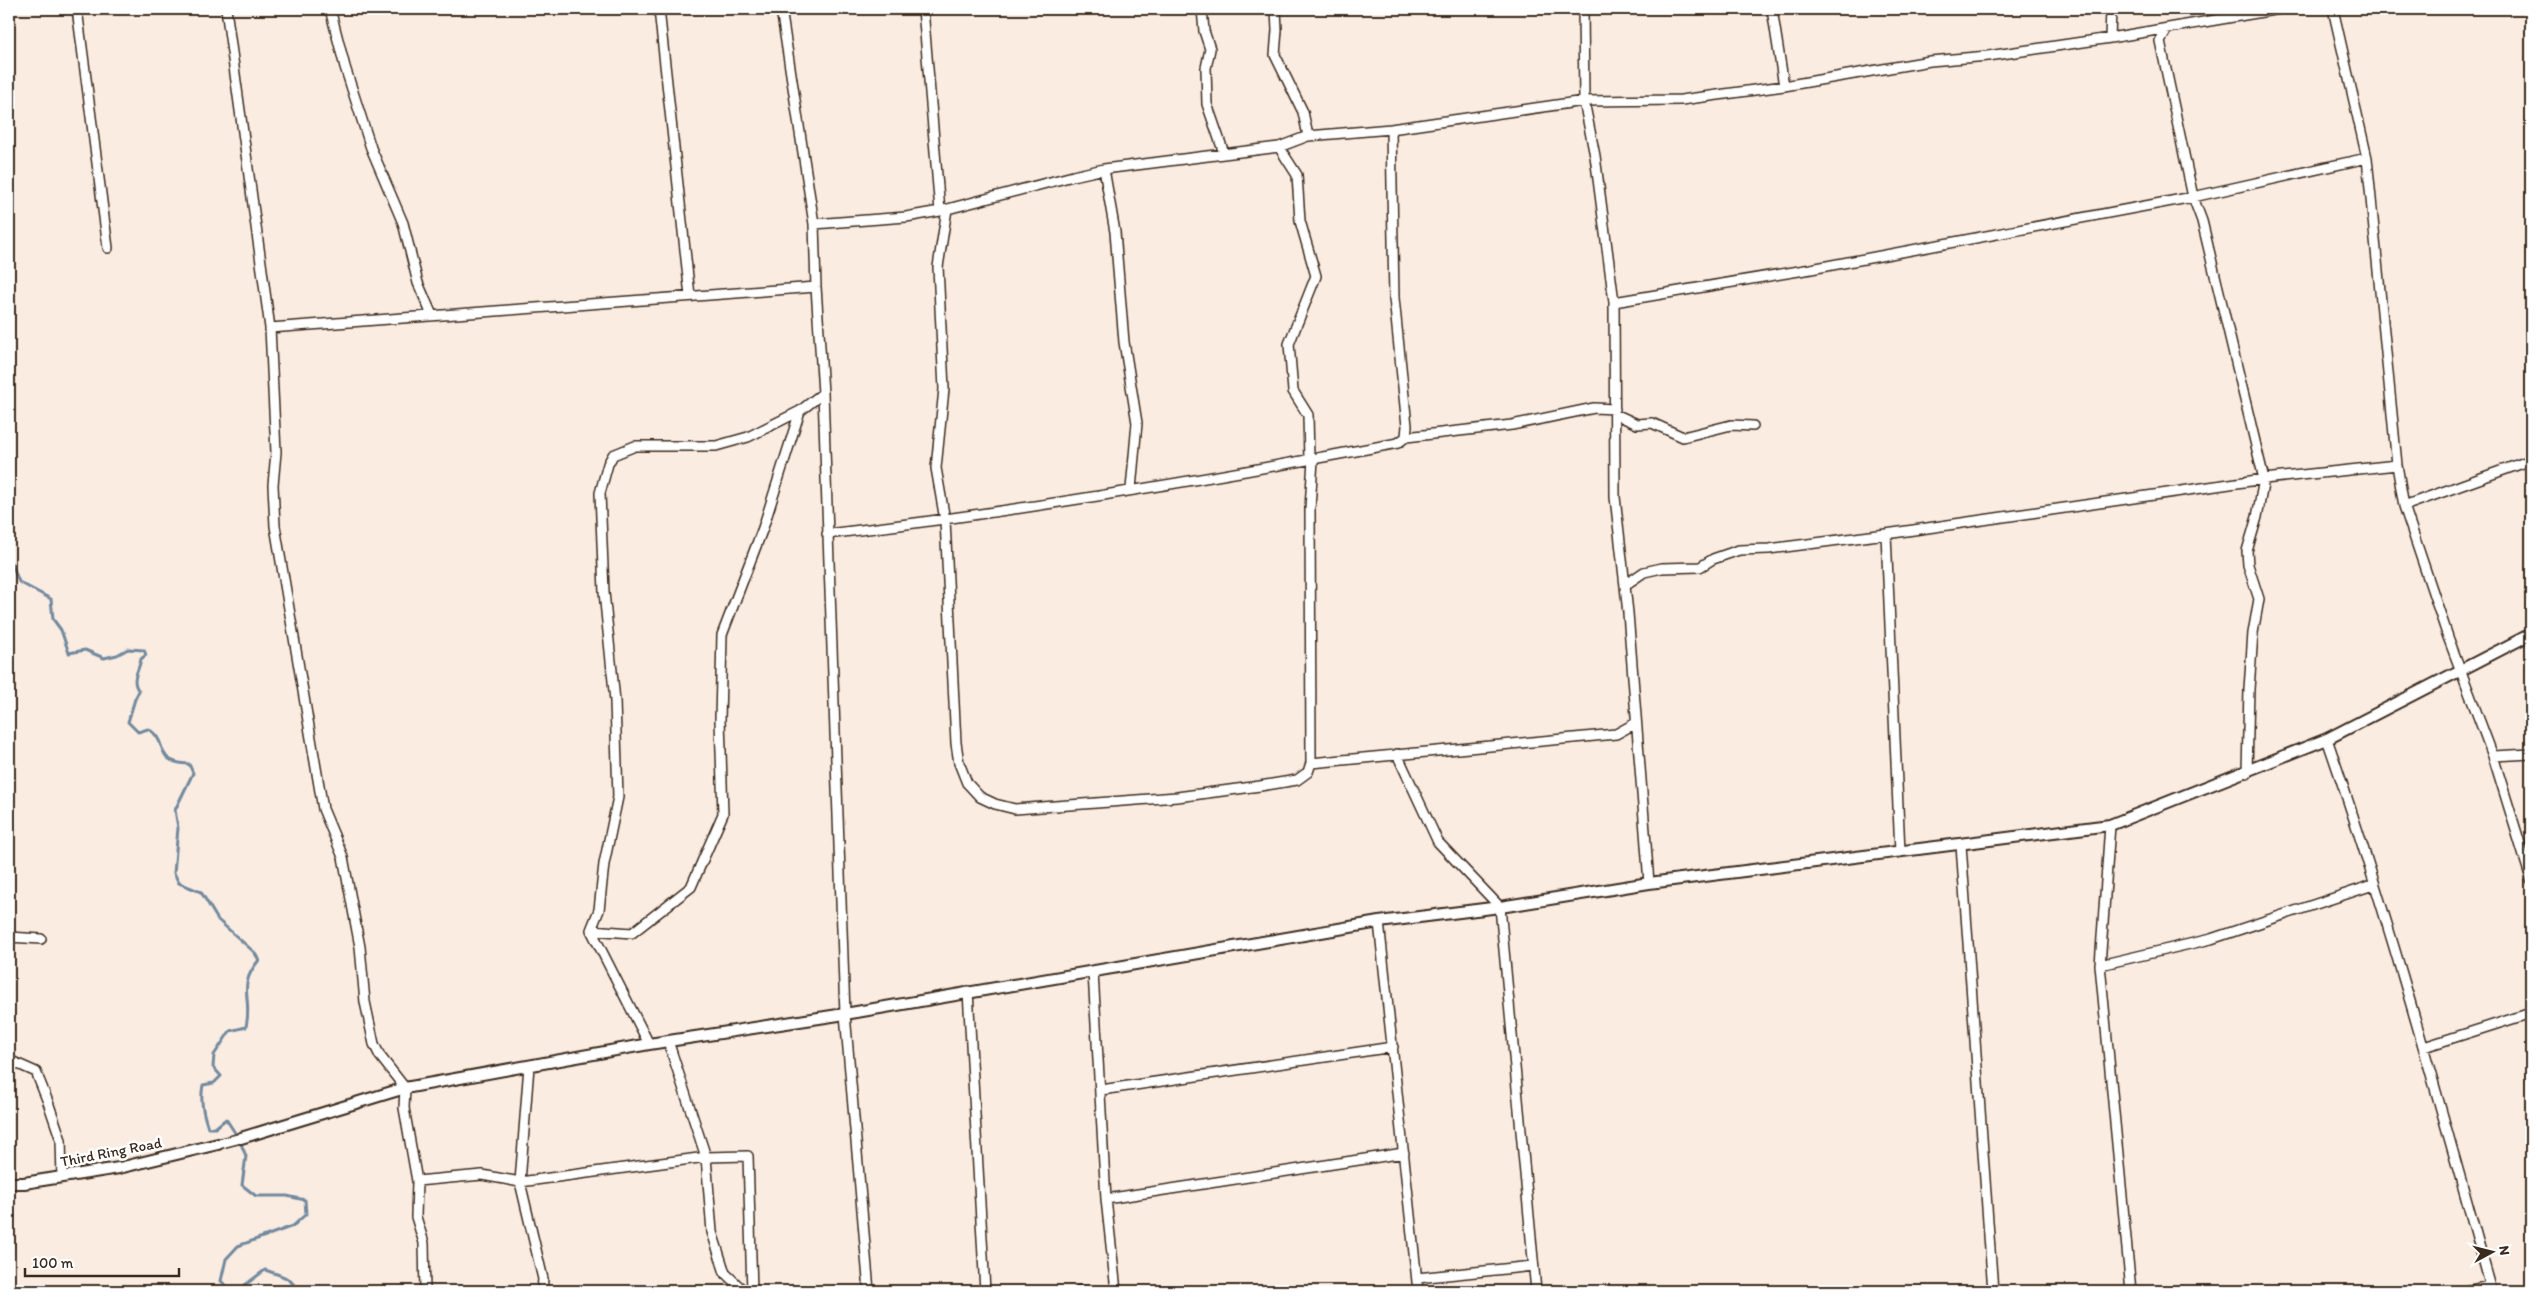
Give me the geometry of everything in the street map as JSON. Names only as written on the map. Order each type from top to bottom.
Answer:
[{"type":"street","points":[[77,9],[108,248]]},
{"type":"street","points":[[226,9],[270,328],[276,452],[273,486],[275,526],[322,809],[343,857],[360,946],[365,1002],[374,1044],[380,1056],[405,1088],[404,1108],[417,1182],[416,1217],[424,1243],[425,1291]]},
{"type":"street","points":[[330,9],[345,67],[368,139],[403,223],[418,282],[432,315]]},
{"type":"street","points":[[659,9],[690,296]]},
{"type":"street","points":[[781,9],[814,224],[823,392],[846,1014],[868,1291]]},
{"type":"street","points":[[922,9],[944,210],[938,267],[944,389],[936,468],[945,520],[956,743],[959,763],[967,783],[980,796],[994,804],[1015,810],[1177,797],[1297,780],[1308,772],[1311,762],[1311,459],[1308,415],[1293,391],[1289,344],[1316,276],[1300,221],[1297,174],[1279,147]]},
{"type":"street","points":[[1202,9],[1204,31],[1210,49],[1206,68],[1207,104],[1224,153]]},
{"type":"street","points":[[1276,9],[1275,55],[1303,112],[1308,136]]},
{"type":"street","points":[[1582,9],[1584,101],[1595,156],[1614,302],[1615,497],[1625,585],[1649,883]]},
{"type":"street","points":[[1772,9],[1784,86]]},
{"type":"street","points":[[2110,38],[2111,9]]},
{"type":"street","points":[[814,224],[906,217],[944,210],[1104,170],[1279,147],[1308,136],[1391,129],[1584,101],[1681,100],[1784,86],[1930,61],[1988,56],[2110,38],[2280,9]]},
{"type":"street","points":[[2334,9],[2367,158],[2397,465],[2404,506],[2445,630],[2462,668],[2493,756],[2531,879]]},
{"type":"street","points":[[2167,29],[2160,41],[2162,55],[2193,198],[2202,221],[2264,479],[2257,517],[2247,551],[2248,566],[2259,599],[2253,632],[2246,772]]},
{"type":"street","points":[[1391,129],[1394,298],[1407,426],[1406,437]]},
{"type":"street","points":[[1614,302],[1811,269],[2193,198],[2367,158]]},
{"type":"street","points":[[1104,170],[1115,232],[1124,342],[1137,423],[1131,489]]},
{"type":"street","points":[[270,328],[816,287]]},
{"type":"street","points":[[649,1044],[592,930],[599,910],[604,864],[618,797],[615,701],[604,592],[600,493],[608,464],[613,455],[635,446],[716,446],[748,438],[800,411],[823,392]]},
{"type":"street","points":[[827,534],[945,520],[1311,459],[1398,443],[1406,437],[1512,425],[1594,408],[1615,411],[1637,424],[1652,422],[1683,437],[1731,425],[1753,426]]},
{"type":"street","points":[[592,930],[632,933],[691,888],[723,814],[720,720],[722,635],[764,528],[800,411]]},
{"type":"street","points":[[2404,506],[2531,460]]},
{"type":"street","points":[[1625,585],[1644,572],[1662,568],[1700,567],[1713,559],[1739,550],[1768,549],[1886,534],[2264,479],[2397,465]]},
{"type":"street","points":[[1886,534],[1900,852]]},
{"type":"street","points":[[218,1144],[405,1088],[649,1044],[846,1014],[968,991],[1093,972],[1379,922],[1500,907],[1649,883],[2110,825],[2327,739],[2531,634]]},
{"type":"street","points":[[1311,762],[1616,734],[1636,723]]},
{"type":"street","points":[[2327,739],[2424,1047],[2491,1288],[2465,1291]]},
{"type":"street","points":[[1398,754],[1438,842],[1500,907],[1536,1291]]},
{"type":"street","points":[[2493,756],[2531,754]]},
{"type":"street","points":[[2110,825],[2100,965],[2131,1291]]},
{"type":"street","points":[[1961,845],[1993,1291]]},
{"type":"street","points":[[2100,965],[2212,939],[2374,884]]},
{"type":"street","points":[[1379,922],[1394,1048],[1418,1291]]},
{"type":"street","points":[[9,937],[41,939]]},
{"type":"street","points":[[1078,1291],[1116,1291],[1106,1199],[1093,972]]},
{"type":"street","points":[[968,991],[985,1291]]},
{"type":"street","points":[[2424,1047],[2531,1013]]},
{"type":"street","points":[[668,1041],[706,1158],[712,1232],[725,1273],[744,1291]]},
{"type":"street","points":[[1101,1090],[1394,1048]]},
{"type":"street","points":[[9,1060],[36,1072],[60,1140],[62,1177]]},
{"type":"street","points":[[529,1066],[520,1182],[543,1279],[542,1291]]},
{"type":"street","name":"Third Ring Road","points":[[9,1183],[119,1168],[218,1144]]},
{"type":"street","points":[[1106,1199],[1404,1153]]},
{"type":"street","points":[[417,1182],[482,1175],[520,1182],[706,1158],[748,1156],[752,1291]]},
{"type":"street","points":[[1417,1278],[1534,1266]]},
{"type":"waterway","points":[[9,563],[12,564],[19,582],[51,599],[53,619],[61,630],[69,653],[85,650],[104,658],[117,655],[128,649],[144,650],[146,655],[141,659],[135,679],[136,687],[139,691],[128,722],[138,732],[148,729],[155,734],[166,756],[178,763],[189,764],[193,773],[175,810],[178,828],[174,873],[179,883],[201,892],[218,920],[254,952],[259,960],[248,978],[248,1017],[246,1027],[230,1031],[214,1055],[213,1067],[221,1076],[214,1083],[203,1085],[203,1112],[208,1128],[215,1128],[226,1119],[239,1139],[246,1156],[242,1185],[256,1196],[287,1196],[305,1200],[306,1214],[293,1226],[238,1246],[226,1259],[221,1281],[232,1291]]},
{"type":"waterway","points":[[237,1291],[265,1270],[288,1279],[295,1286],[296,1291]]}]
